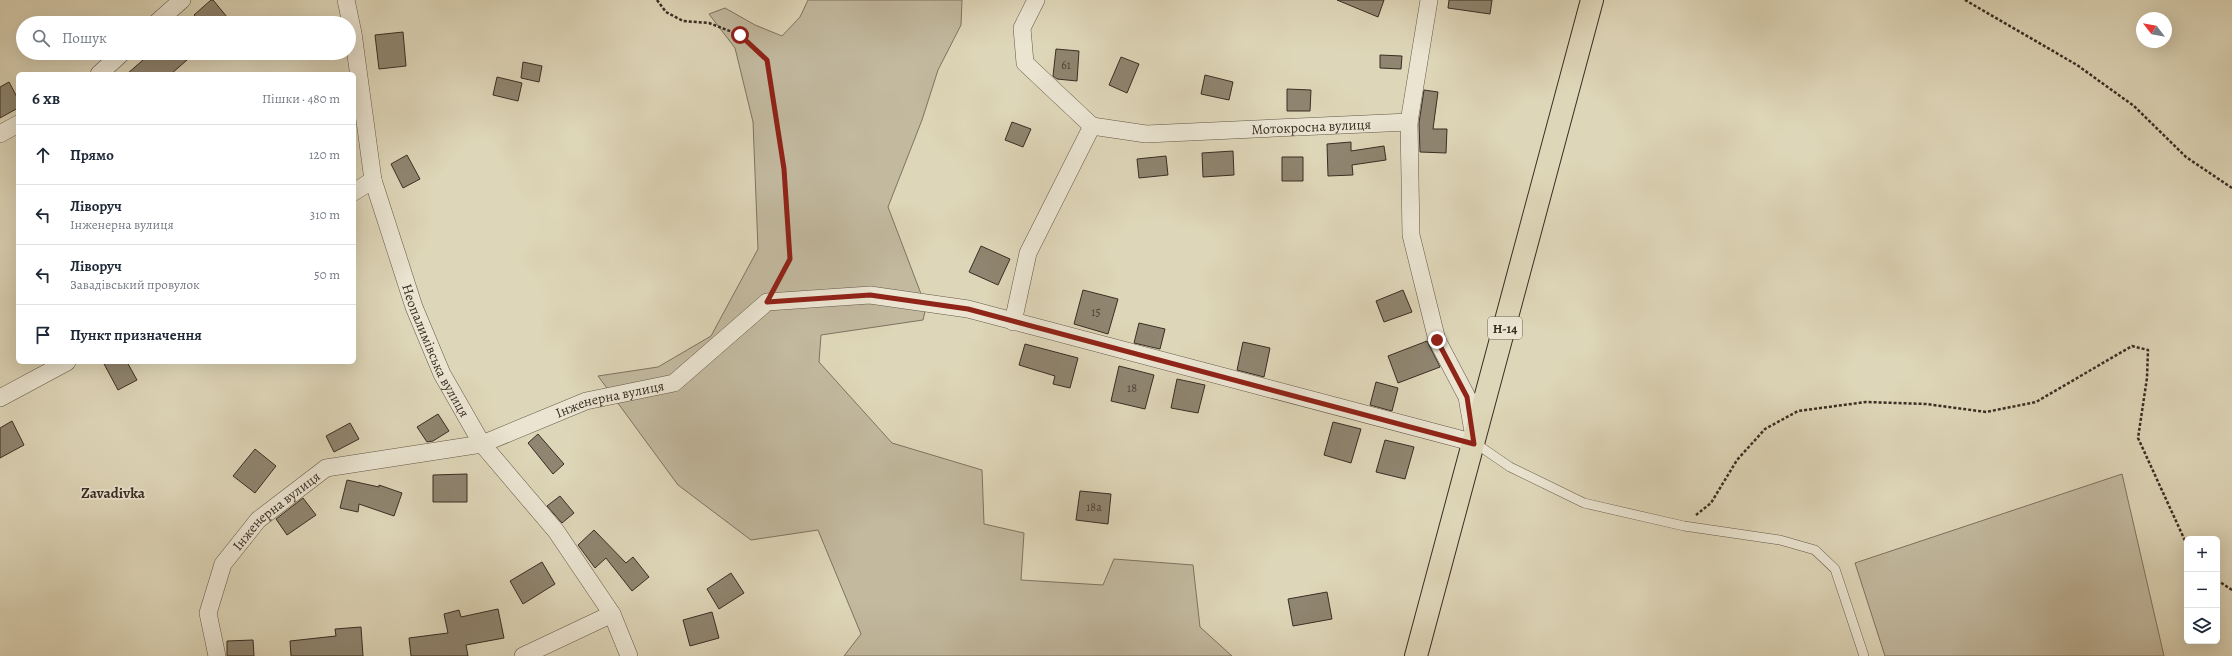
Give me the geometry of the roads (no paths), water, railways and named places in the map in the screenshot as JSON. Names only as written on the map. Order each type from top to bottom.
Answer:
[{"type":"main road","name":"Н-14","points":[[1416,656],[1592,0]]},
{"type":"street","points":[[164,16],[182,0]]},
{"type":"street","name":"Неопалимівська вулиця","points":[[346,0],[350,16]]},
{"type":"street","points":[[1036,0],[1022,28],[1025,63],[1092,126],[1028,253],[1013,322],[1474,444],[1467,397],[1437,340],[1411,235],[1409,122],[1429,0]]},
{"type":"street","name":"Неопалимівська вулиця","points":[[356,54],[373,180],[414,307],[439,368],[482,444],[556,531],[612,614],[629,656]]},
{"type":"street","points":[[101,72],[114,60]]},
{"type":"street","name":"Мотокросна вулиця","points":[[1092,126],[1146,134],[1409,122]]},
{"type":"street","points":[[0,134],[16,125]]},
{"type":"street","points":[[356,191],[373,180]]},
{"type":"street","name":"Інженерна вулиця","points":[[217,656],[208,614],[223,564],[258,520],[326,468],[482,444],[586,401],[674,383],[767,302],[870,295],[968,309],[1013,322]]},
{"type":"street","points":[[0,398],[63,364]]},
{"type":"street","points":[[523,656],[612,614]]},
{"type":"lane","points":[[1474,444],[1510,467],[1584,503],[1684,526],[1780,540],[1815,550],[1835,569],[1864,656]]},
{"type":"district","name":"Zavadivka","points":[[113,493]]}]
